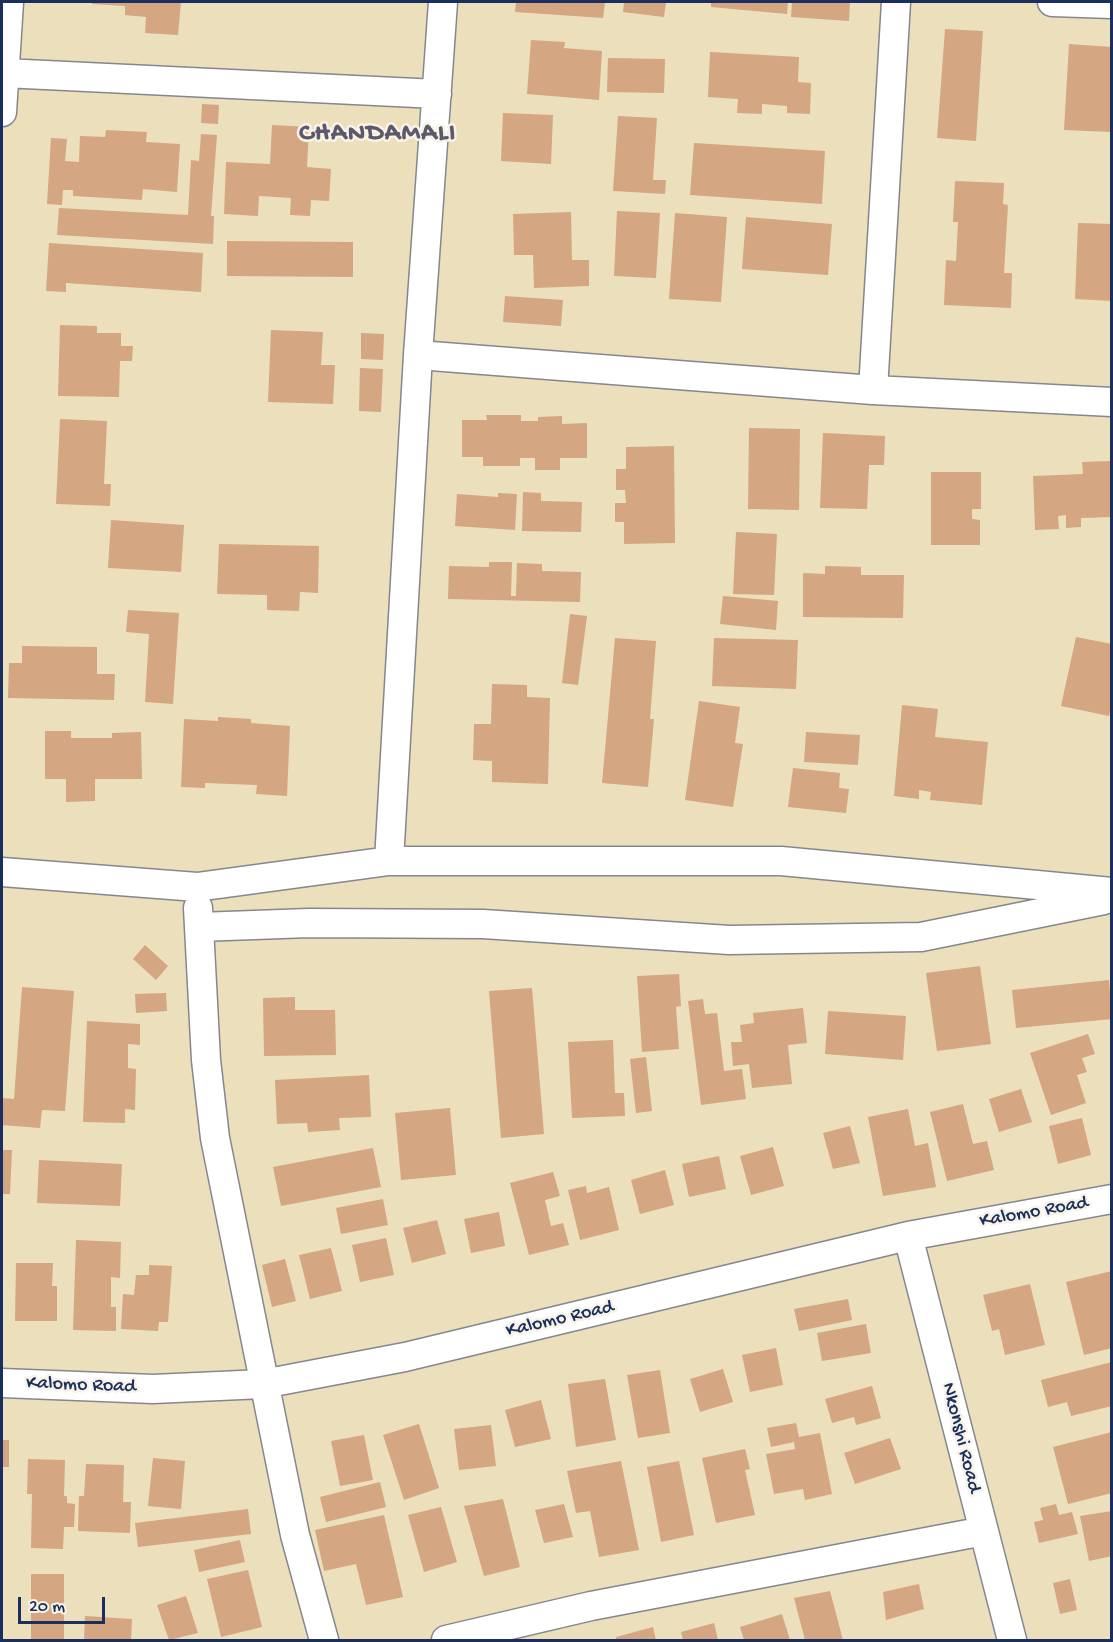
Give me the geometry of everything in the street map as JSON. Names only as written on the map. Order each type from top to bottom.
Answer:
[{"type":"street","points":[[2,112],[9,2]]},
{"type":"street","points":[[389,861],[418,356],[443,2]]},
{"type":"street","points":[[873,390],[896,2]]},
{"type":"street","points":[[1052,2],[1112,4]]},
{"type":"street","points":[[4,73],[437,94]]},
{"type":"street","points":[[418,356],[873,390],[1112,402]]},
{"type":"street","points":[[2,872],[197,887],[389,861],[781,861],[1112,892]]},
{"type":"street","points":[[197,887],[206,1060],[215,1138],[263,1384],[296,1535],[324,1641]]},
{"type":"street","points":[[199,927],[309,923],[483,924],[729,940],[921,937],[1112,899]]},
{"type":"street","name":"Kalomo Road","points":[[2,1383],[153,1389],[263,1384],[405,1357],[908,1236],[1112,1199]]},
{"type":"street","name":"Nkonshi Road","points":[[908,1236],[1012,1641]]},
{"type":"street","points":[[446,1641],[591,1606],[984,1531]]},
{"type":"building","points":[[92,2],[181,2],[178,35],[145,33],[146,17],[125,15],[125,6],[92,4]]},
{"type":"building","points":[[516,2],[605,2],[603,18],[515,12]]},
{"type":"building","points":[[624,2],[666,2],[664,17],[623,12]]},
{"type":"building","points":[[711,2],[788,2],[787,14],[711,7]]},
{"type":"building","points":[[792,2],[850,2],[849,21],[791,17]]},
{"type":"building","points":[[945,29],[983,31],[976,141],[937,138]]},
{"type":"building","points":[[531,40],[565,42],[564,48],[602,51],[599,100],[527,94]]},
{"type":"building","points":[[1069,44],[1112,47],[1112,132],[1064,130]]},
{"type":"building","points":[[710,52],[799,57],[798,82],[811,83],[810,114],[787,113],[787,106],[762,104],[762,114],[737,113],[738,99],[708,97]]},
{"type":"building","points":[[608,58],[665,59],[664,93],[607,92]]},
{"type":"building","points":[[202,104],[219,105],[218,124],[201,123]]},
{"type":"building","points":[[503,113],[553,115],[551,164],[501,161]]},
{"type":"building","points":[[618,116],[657,118],[653,180],[666,180],[665,194],[613,191]]},
{"type":"building","points":[[272,125],[309,127],[307,167],[331,169],[329,201],[311,200],[310,216],[290,215],[291,198],[259,196],[258,216],[224,214],[226,162],[270,164]]},
{"type":"building","points":[[106,130],[147,132],[146,142],[180,144],[177,192],[143,189],[142,200],[73,196],[73,190],[63,190],[62,205],[47,204],[51,138],[67,139],[65,161],[79,162],[80,136],[105,137]]},
{"type":"building","points":[[201,134],[217,135],[211,216],[214,216],[213,244],[57,235],[59,208],[188,215],[191,160],[199,161]]},
{"type":"building","points":[[694,143],[825,151],[822,204],[690,195]]},
{"type":"building","points":[[955,181],[1004,183],[1003,204],[1008,205],[1004,273],[1012,273],[1011,308],[944,305],[946,260],[956,261],[958,222],[953,222]]},
{"type":"building","points":[[617,211],[660,213],[656,278],[614,276]]},
{"type":"building","points":[[571,212],[572,260],[589,260],[589,286],[534,288],[533,255],[514,255],[513,214]]},
{"type":"building","points":[[675,213],[727,217],[721,302],[669,299]]},
{"type":"building","points":[[746,217],[832,224],[828,275],[742,269]]},
{"type":"building","points":[[1078,223],[1112,224],[1112,301],[1075,299]]},
{"type":"building","points":[[227,241],[353,242],[353,277],[227,276]]},
{"type":"building","points":[[49,243],[203,253],[201,292],[66,283],[66,292],[46,291]]},
{"type":"building","points":[[505,296],[563,300],[561,326],[503,322]]},
{"type":"building","points":[[60,325],[97,326],[97,333],[121,333],[121,346],[133,346],[132,361],[120,361],[119,397],[58,396]]},
{"type":"building","points":[[271,330],[323,332],[321,365],[335,365],[333,404],[268,402]]},
{"type":"building","points":[[361,333],[384,334],[383,360],[361,359]]},
{"type":"building","points":[[360,368],[383,369],[381,412],[359,411]]},
{"type":"building","points":[[486,415],[521,415],[521,421],[538,421],[538,417],[562,416],[562,424],[587,423],[587,458],[560,458],[560,470],[535,470],[535,458],[520,458],[520,466],[483,466],[483,457],[462,457],[462,420],[487,420]]},
{"type":"building","points":[[60,419],[107,421],[104,484],[111,484],[110,506],[56,504]]},
{"type":"building","points":[[749,428],[800,429],[799,510],[748,509]]},
{"type":"building","points":[[823,433],[885,436],[884,465],[869,465],[867,509],[820,508]]},
{"type":"building","points":[[674,446],[675,543],[624,544],[624,522],[615,522],[615,503],[626,503],[625,490],[616,490],[616,469],[626,469],[626,447]]},
{"type":"building","points":[[1111,461],[1112,517],[1081,518],[1081,527],[1066,528],[1066,515],[1058,516],[1059,529],[1035,530],[1033,476],[1083,474],[1082,462]]},
{"type":"building","points":[[931,472],[981,472],[981,509],[972,509],[972,519],[980,520],[980,545],[931,545]]},
{"type":"building","points":[[523,492],[541,493],[541,501],[582,502],[581,532],[522,531]]},
{"type":"building","points":[[498,493],[517,494],[515,530],[455,526],[457,494],[498,497]]},
{"type":"building","points":[[111,520],[184,525],[181,572],[108,568]]},
{"type":"building","points":[[736,532],[777,534],[774,595],[733,594]]},
{"type":"building","points":[[219,544],[319,546],[318,593],[300,592],[299,611],[267,610],[267,595],[217,594]]},
{"type":"building","points":[[489,562],[512,562],[511,596],[516,596],[517,563],[542,564],[542,571],[581,572],[580,602],[448,599],[449,566],[489,567]]},
{"type":"building","points":[[825,566],[861,567],[861,575],[904,575],[903,618],[803,617],[803,573],[825,574]]},
{"type":"building","points":[[723,596],[778,601],[776,630],[720,624]]},
{"type":"building","points":[[128,610],[179,613],[173,704],[145,702],[149,634],[126,632]]},
{"type":"building","points":[[570,614],[587,616],[578,685],[562,683]]},
{"type":"building","points":[[1076,637],[1112,644],[1112,703],[1109,716],[1061,706]]},
{"type":"building","points":[[615,638],[656,641],[650,719],[654,719],[648,787],[602,783]]},
{"type":"building","points":[[714,638],[798,640],[796,689],[712,686]]},
{"type":"building","points":[[22,646],[97,647],[97,674],[115,674],[114,700],[8,698],[9,663],[22,663]]},
{"type":"building","points":[[492,684],[527,685],[527,697],[550,698],[548,784],[492,782],[492,761],[473,760],[474,724],[491,724]]},
{"type":"building","points":[[699,701],[740,707],[735,743],[743,744],[733,807],[685,800]]},
{"type":"building","points":[[902,705],[938,709],[935,737],[988,742],[982,805],[930,800],[931,792],[919,790],[919,799],[894,796]]},
{"type":"building","points":[[218,717],[251,719],[251,723],[290,726],[287,796],[256,794],[257,785],[205,783],[205,788],[181,787],[184,719],[218,721]]},
{"type":"building","points":[[45,731],[71,731],[71,738],[112,738],[112,733],[141,732],[142,779],[95,779],[95,801],[66,802],[66,779],[45,779]]},
{"type":"building","points":[[806,732],[860,735],[858,765],[804,762]]},
{"type":"building","points":[[793,768],[840,773],[839,788],[849,789],[846,813],[788,807]]},
{"type":"building","points":[[145,945],[168,966],[156,980],[133,959]]},
{"type":"building","points":[[980,966],[991,1044],[937,1051],[926,973]]},
{"type":"building","points":[[679,974],[681,1006],[676,1007],[679,1049],[642,1052],[637,976]]},
{"type":"building","points":[[1109,980],[1112,1019],[1016,1028],[1012,990]]},
{"type":"building","points":[[22,987],[74,991],[65,1111],[42,1110],[40,1128],[2,1125],[2,1098],[14,1099]]},
{"type":"building","points":[[532,988],[544,1134],[501,1138],[489,991]]},
{"type":"building","points":[[166,993],[167,1011],[136,1013],[135,994]]},
{"type":"building","points":[[295,997],[295,1010],[335,1010],[336,1055],[264,1056],[263,998]]},
{"type":"building","points":[[703,999],[705,1014],[717,1013],[724,1071],[742,1069],[746,1099],[701,1105],[688,1001]]},
{"type":"building","points":[[803,1008],[807,1043],[788,1045],[792,1084],[752,1088],[749,1064],[733,1066],[731,1042],[742,1042],[740,1025],[754,1023],[753,1013]]},
{"type":"building","points":[[828,1011],[906,1016],[903,1060],[825,1054]]},
{"type":"building","points":[[87,1021],[140,1024],[140,1045],[128,1044],[128,1068],[136,1069],[135,1110],[125,1109],[125,1123],[83,1122]]},
{"type":"building","points":[[1088,1034],[1095,1054],[1082,1058],[1087,1072],[1077,1075],[1086,1103],[1051,1115],[1030,1053]]},
{"type":"building","points":[[613,1040],[615,1093],[624,1093],[625,1116],[572,1118],[568,1042]]},
{"type":"building","points":[[646,1057],[652,1111],[636,1113],[630,1059]]},
{"type":"building","points":[[369,1075],[371,1117],[339,1118],[340,1130],[308,1132],[307,1123],[277,1124],[275,1080]]},
{"type":"building","points":[[1021,1089],[1032,1122],[999,1132],[989,1099]]},
{"type":"building","points":[[963,1104],[973,1144],[987,1141],[994,1170],[947,1181],[930,1112]]},
{"type":"building","points":[[450,1108],[456,1175],[401,1180],[395,1113]]},
{"type":"building","points":[[908,1109],[915,1146],[928,1143],[936,1187],[883,1196],[868,1117]]},
{"type":"building","points":[[1082,1118],[1091,1155],[1058,1164],[1049,1126]]},
{"type":"building","points":[[850,1126],[860,1163],[833,1169],[823,1133]]},
{"type":"building","points":[[773,1147],[784,1186],[751,1195],[740,1156]]},
{"type":"building","points":[[373,1148],[381,1187],[281,1206],[273,1167]]},
{"type":"building","points":[[2,1150],[12,1150],[10,1194],[2,1194]]},
{"type":"building","points":[[719,1156],[726,1189],[689,1197],[682,1164]]},
{"type":"building","points":[[39,1160],[122,1164],[120,1206],[37,1203]]},
{"type":"building","points":[[665,1170],[674,1205],[640,1214],[631,1180]]},
{"type":"building","points":[[553,1172],[560,1196],[545,1200],[551,1226],[563,1223],[569,1245],[529,1255],[510,1183]]},
{"type":"building","points":[[586,1186],[587,1193],[609,1187],[619,1230],[580,1240],[568,1190]]},
{"type":"building","points":[[383,1199],[388,1225],[341,1234],[336,1208]]},
{"type":"building","points":[[499,1212],[505,1246],[471,1253],[464,1219]]},
{"type":"building","points":[[437,1220],[446,1254],[412,1263],[403,1228]]},
{"type":"building","points":[[386,1238],[394,1275],[360,1282],[352,1245]]},
{"type":"building","points":[[76,1240],[121,1242],[120,1278],[111,1277],[111,1307],[116,1307],[116,1331],[73,1330]]},
{"type":"building","points":[[331,1248],[342,1291],[310,1299],[299,1255]]},
{"type":"building","points":[[285,1259],[296,1301],[272,1307],[262,1265]]},
{"type":"building","points":[[16,1263],[53,1263],[52,1286],[57,1286],[57,1321],[15,1321]]},
{"type":"building","points":[[149,1265],[172,1266],[168,1322],[159,1322],[158,1331],[121,1329],[123,1294],[134,1295],[136,1275],[149,1275]]},
{"type":"building","points":[[1112,1271],[1112,1348],[1084,1355],[1066,1282]]},
{"type":"building","points":[[1030,1284],[1045,1345],[1005,1355],[999,1329],[992,1331],[983,1295]]},
{"type":"building","points":[[848,1299],[852,1320],[799,1331],[794,1309]]},
{"type":"building","points":[[866,1324],[871,1353],[822,1361],[817,1333]]},
{"type":"building","points":[[776,1348],[783,1385],[750,1392],[742,1355]]},
{"type":"building","points":[[1112,1362],[1112,1406],[1071,1416],[1067,1402],[1048,1407],[1041,1380]]},
{"type":"building","points":[[723,1369],[733,1402],[700,1412],[690,1379]]},
{"type":"building","points":[[660,1370],[670,1433],[638,1438],[627,1375]]},
{"type":"building","points":[[605,1379],[616,1440],[576,1447],[568,1384]]},
{"type":"building","points":[[872,1386],[881,1418],[856,1425],[854,1417],[832,1423],[825,1399]]},
{"type":"building","points":[[541,1400],[551,1439],[515,1447],[505,1410]]},
{"type":"building","points":[[796,1423],[799,1437],[820,1433],[832,1494],[805,1500],[803,1489],[774,1494],[766,1454],[795,1449],[794,1442],[771,1447],[767,1428]]},
{"type":"building","points":[[419,1424],[439,1488],[404,1500],[383,1435]]},
{"type":"building","points":[[491,1425],[496,1466],[459,1470],[454,1429]]},
{"type":"building","points":[[1112,1432],[1112,1493],[1068,1504],[1053,1447]]},
{"type":"building","points":[[364,1435],[373,1480],[340,1486],[331,1441]]},
{"type":"building","points":[[890,1438],[901,1469],[855,1484],[844,1453]]},
{"type":"building","points":[[2,1440],[9,1440],[9,1467],[2,1467]]},
{"type":"building","points":[[745,1449],[750,1469],[745,1470],[755,1515],[716,1523],[702,1458]]},
{"type":"building","points":[[153,1458],[185,1461],[181,1509],[148,1506]]},
{"type":"building","points":[[28,1459],[65,1460],[64,1496],[67,1496],[67,1503],[75,1504],[74,1527],[64,1527],[63,1549],[31,1548],[32,1494],[27,1494]]},
{"type":"building","points":[[621,1461],[639,1550],[599,1557],[590,1511],[576,1513],[567,1471]]},
{"type":"building","points":[[679,1461],[694,1535],[661,1542],[647,1467]]},
{"type":"building","points":[[86,1464],[124,1465],[123,1502],[131,1502],[130,1533],[78,1531],[79,1496],[84,1496]]},
{"type":"building","points":[[380,1482],[386,1507],[326,1522],[320,1497]]},
{"type":"building","points":[[503,1499],[520,1567],[484,1576],[464,1506]]},
{"type":"building","points":[[564,1504],[573,1537],[544,1543],[535,1510]]},
{"type":"building","points":[[1056,1504],[1059,1515],[1072,1512],[1078,1534],[1039,1543],[1034,1522],[1043,1520],[1040,1508]]},
{"type":"building","points":[[441,1507],[457,1562],[424,1572],[408,1515]]},
{"type":"building","points":[[248,1509],[251,1534],[138,1547],[135,1523]]},
{"type":"building","points":[[1112,1511],[1112,1556],[1089,1561],[1080,1516]]},
{"type":"building","points":[[384,1515],[403,1597],[366,1605],[356,1564],[324,1571],[315,1530]]},
{"type":"building","points":[[240,1540],[245,1562],[199,1572],[194,1550]]},
{"type":"building","points":[[248,1570],[262,1627],[221,1637],[207,1579]]},
{"type":"building","points":[[31,1574],[64,1574],[64,1640],[31,1640]]},
{"type":"building","points":[[1070,1579],[1077,1610],[1060,1614],[1053,1583]]},
{"type":"building","points":[[919,1584],[924,1609],[886,1620],[883,1592]]},
{"type":"building","points":[[830,1591],[843,1640],[805,1640],[794,1598]]},
{"type":"building","points":[[186,1596],[198,1633],[169,1640],[157,1605]]},
{"type":"building","points":[[782,1614],[790,1640],[744,1640],[740,1627]]},
{"type":"building","points":[[85,1616],[132,1619],[131,1640],[84,1640]]},
{"type":"building","points":[[714,1623],[718,1640],[683,1640],[681,1632]]},
{"type":"building","points":[[653,1627],[656,1640],[616,1640],[616,1637]]},
{"type":"district","name":"CHANDAMALI","points":[[378,135]]}]
